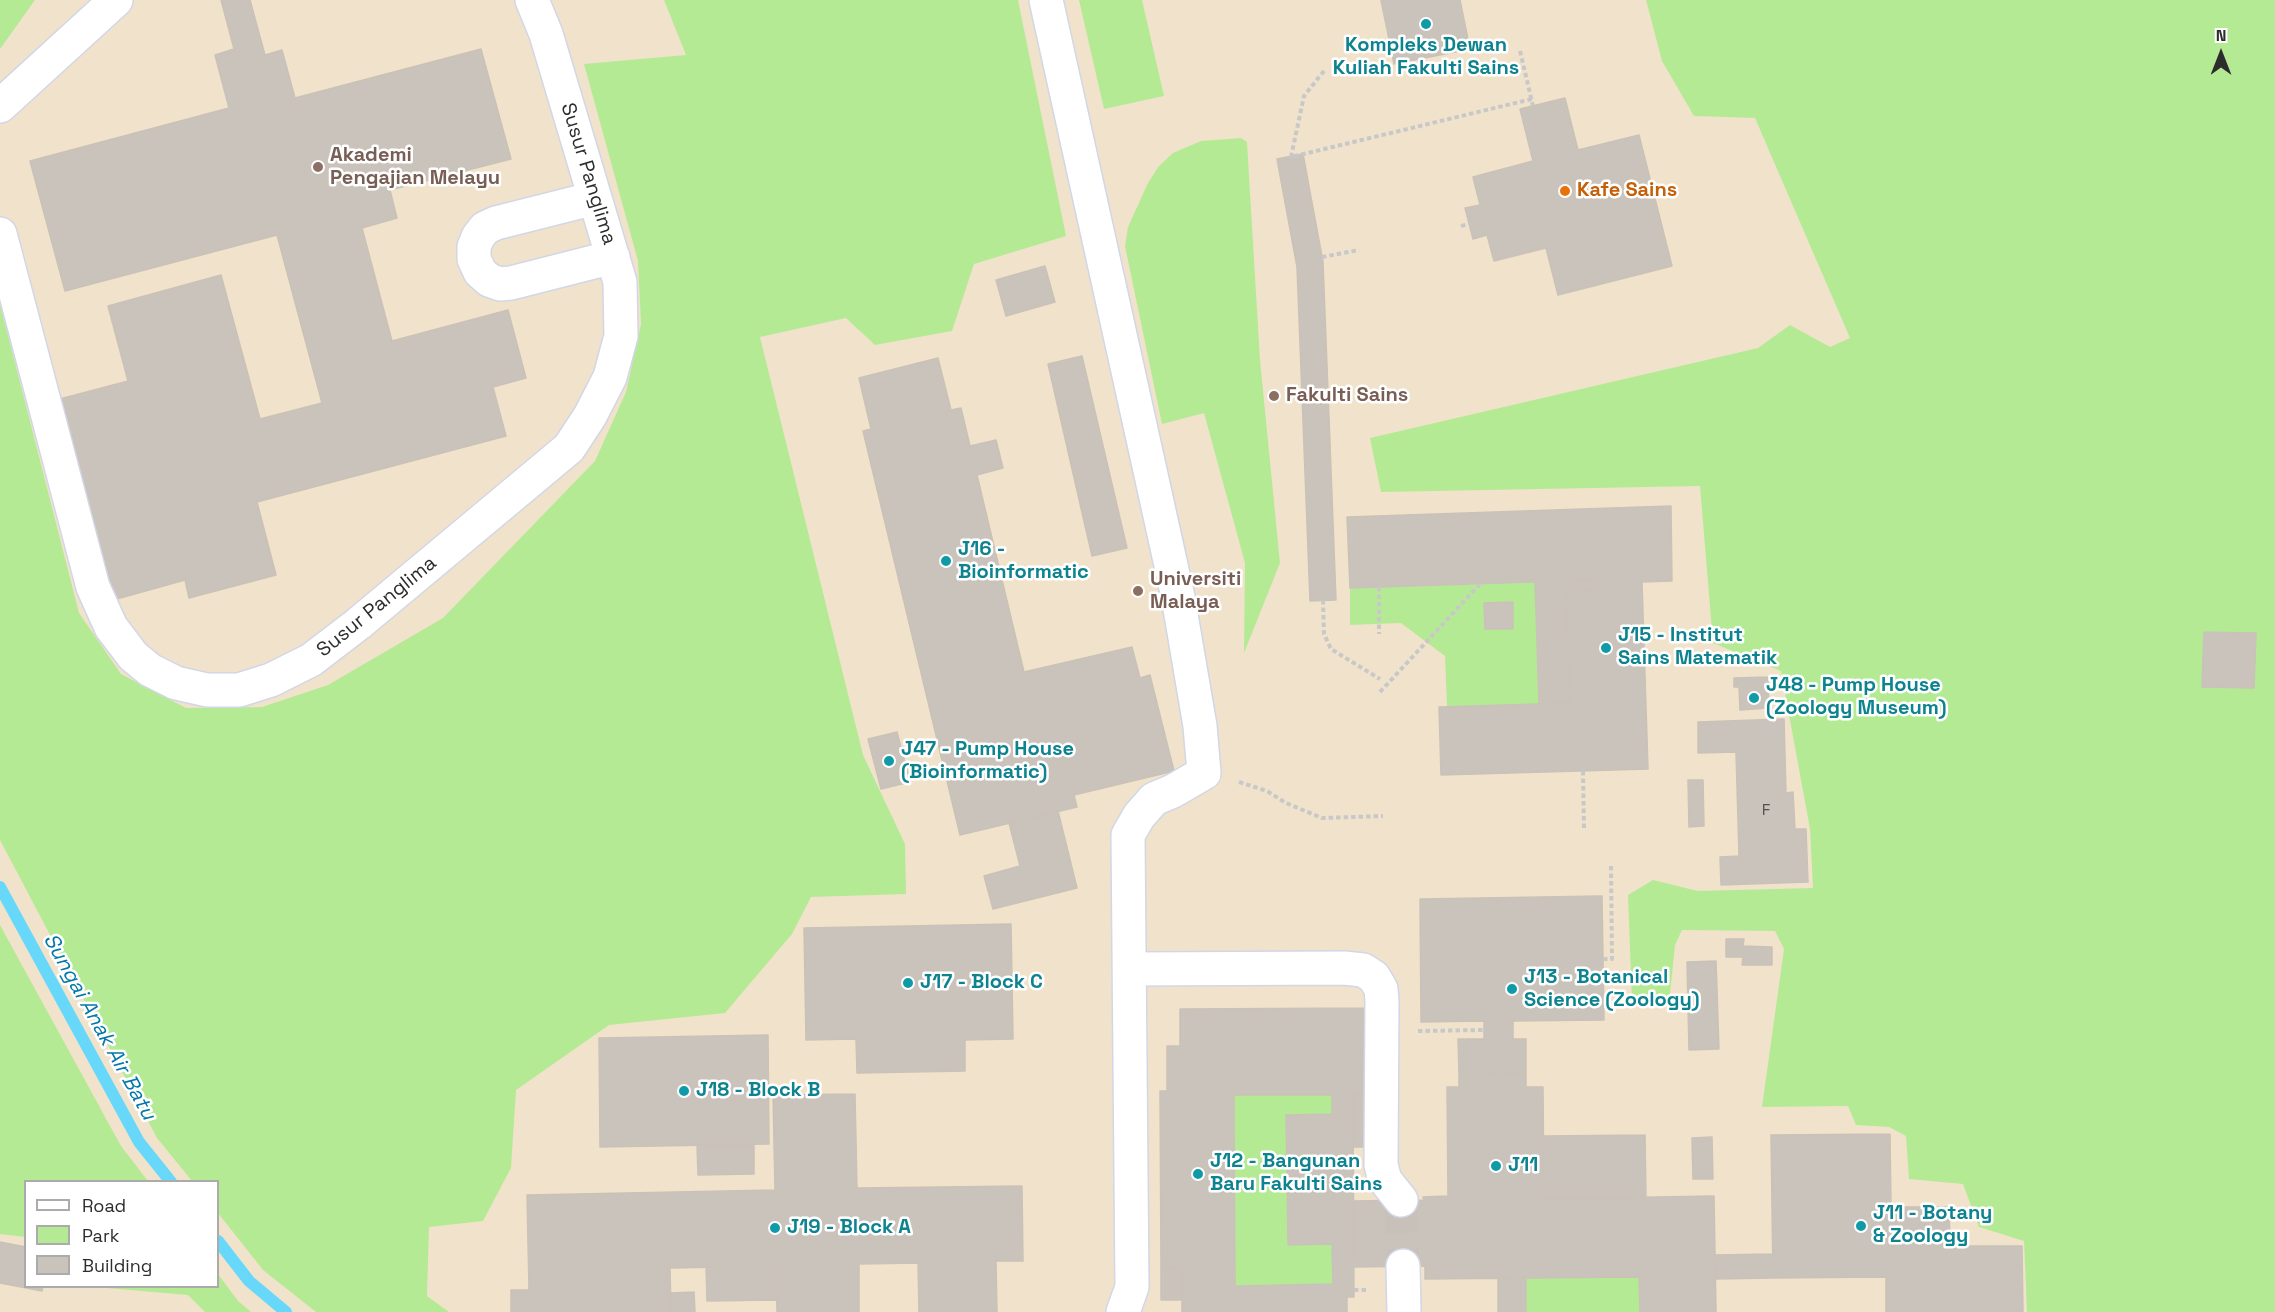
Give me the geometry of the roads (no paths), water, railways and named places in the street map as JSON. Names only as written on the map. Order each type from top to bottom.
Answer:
[{"type":"lane","points":[[0,106],[116,0]]},
{"type":"lane","name":"Susur Panglima","points":[[0,234],[93,587],[111,627],[133,656],[150,670],[176,683],[207,690],[239,690],[271,680],[311,660],[358,624],[569,448],[590,416],[610,377],[621,336],[620,282],[546,34],[532,0]]},
{"type":"lane","points":[[1046,0],[1178,597],[1200,726],[1204,773],[1173,791],[1154,798],[1139,816],[1128,835],[1132,1287],[1123,1312]]},
{"type":"lane","points":[[595,198],[496,223],[485,228],[474,247],[474,259],[480,272],[489,280],[500,284],[613,257]]},
{"type":"lane","points":[[1130,969],[1344,968],[1363,970],[1374,977],[1381,989],[1382,1001],[1381,1165],[1385,1180],[1401,1200]]},
{"type":"lane","points":[[1403,1266],[1404,1312]]},
{"type":"waterway","name":"Sungai Anak Air Batu","points":[[0,887],[139,1142],[169,1180]]},
{"type":"waterway","name":"Sungai Anak Air Batu","points":[[219,1242],[249,1281],[286,1312]]},
{"type":"tunnel","points":[[1401,1200],[1403,1266]]},
{"type":"place","name":"Kompleks Dewan Kuliah Fakulti Sains","points":[[1426,24]]},
{"type":"place","name":"Akademi Pengajian Melayu","points":[[318,167]]},
{"type":"place","name":"Kafe Sains","points":[[1565,191]]},
{"type":"place","name":"Fakulti Sains","points":[[1274,396]]},
{"type":"place","name":"J16 - Bioinformatic","points":[[946,561]]},
{"type":"place","name":"Universiti Malaya","points":[[1138,591]]},
{"type":"place","name":"J15 - Institut Sains Matematik","points":[[1606,648]]},
{"type":"place","name":"J48 - Pump House (Zoology Museum)","points":[[1754,698]]},
{"type":"place","name":"J47 - Pump House (Bioinformatic)","points":[[889,761]]},
{"type":"place","name":"J17 - Block C","points":[[908,983]]},
{"type":"place","name":"J13 - Botanical Science (Zoology)","points":[[1512,989]]},
{"type":"place","name":"J18 - Block B","points":[[684,1091]]},
{"type":"place","name":"J11","points":[[1496,1166]]},
{"type":"place","name":"J12 - Bangunan Baru Fakulti Sains","points":[[1198,1174]]},
{"type":"place","name":"J11 - Botany & Zoology","points":[[1861,1226]]},
{"type":"place","name":"J19 - Block A","points":[[775,1228]]}]
